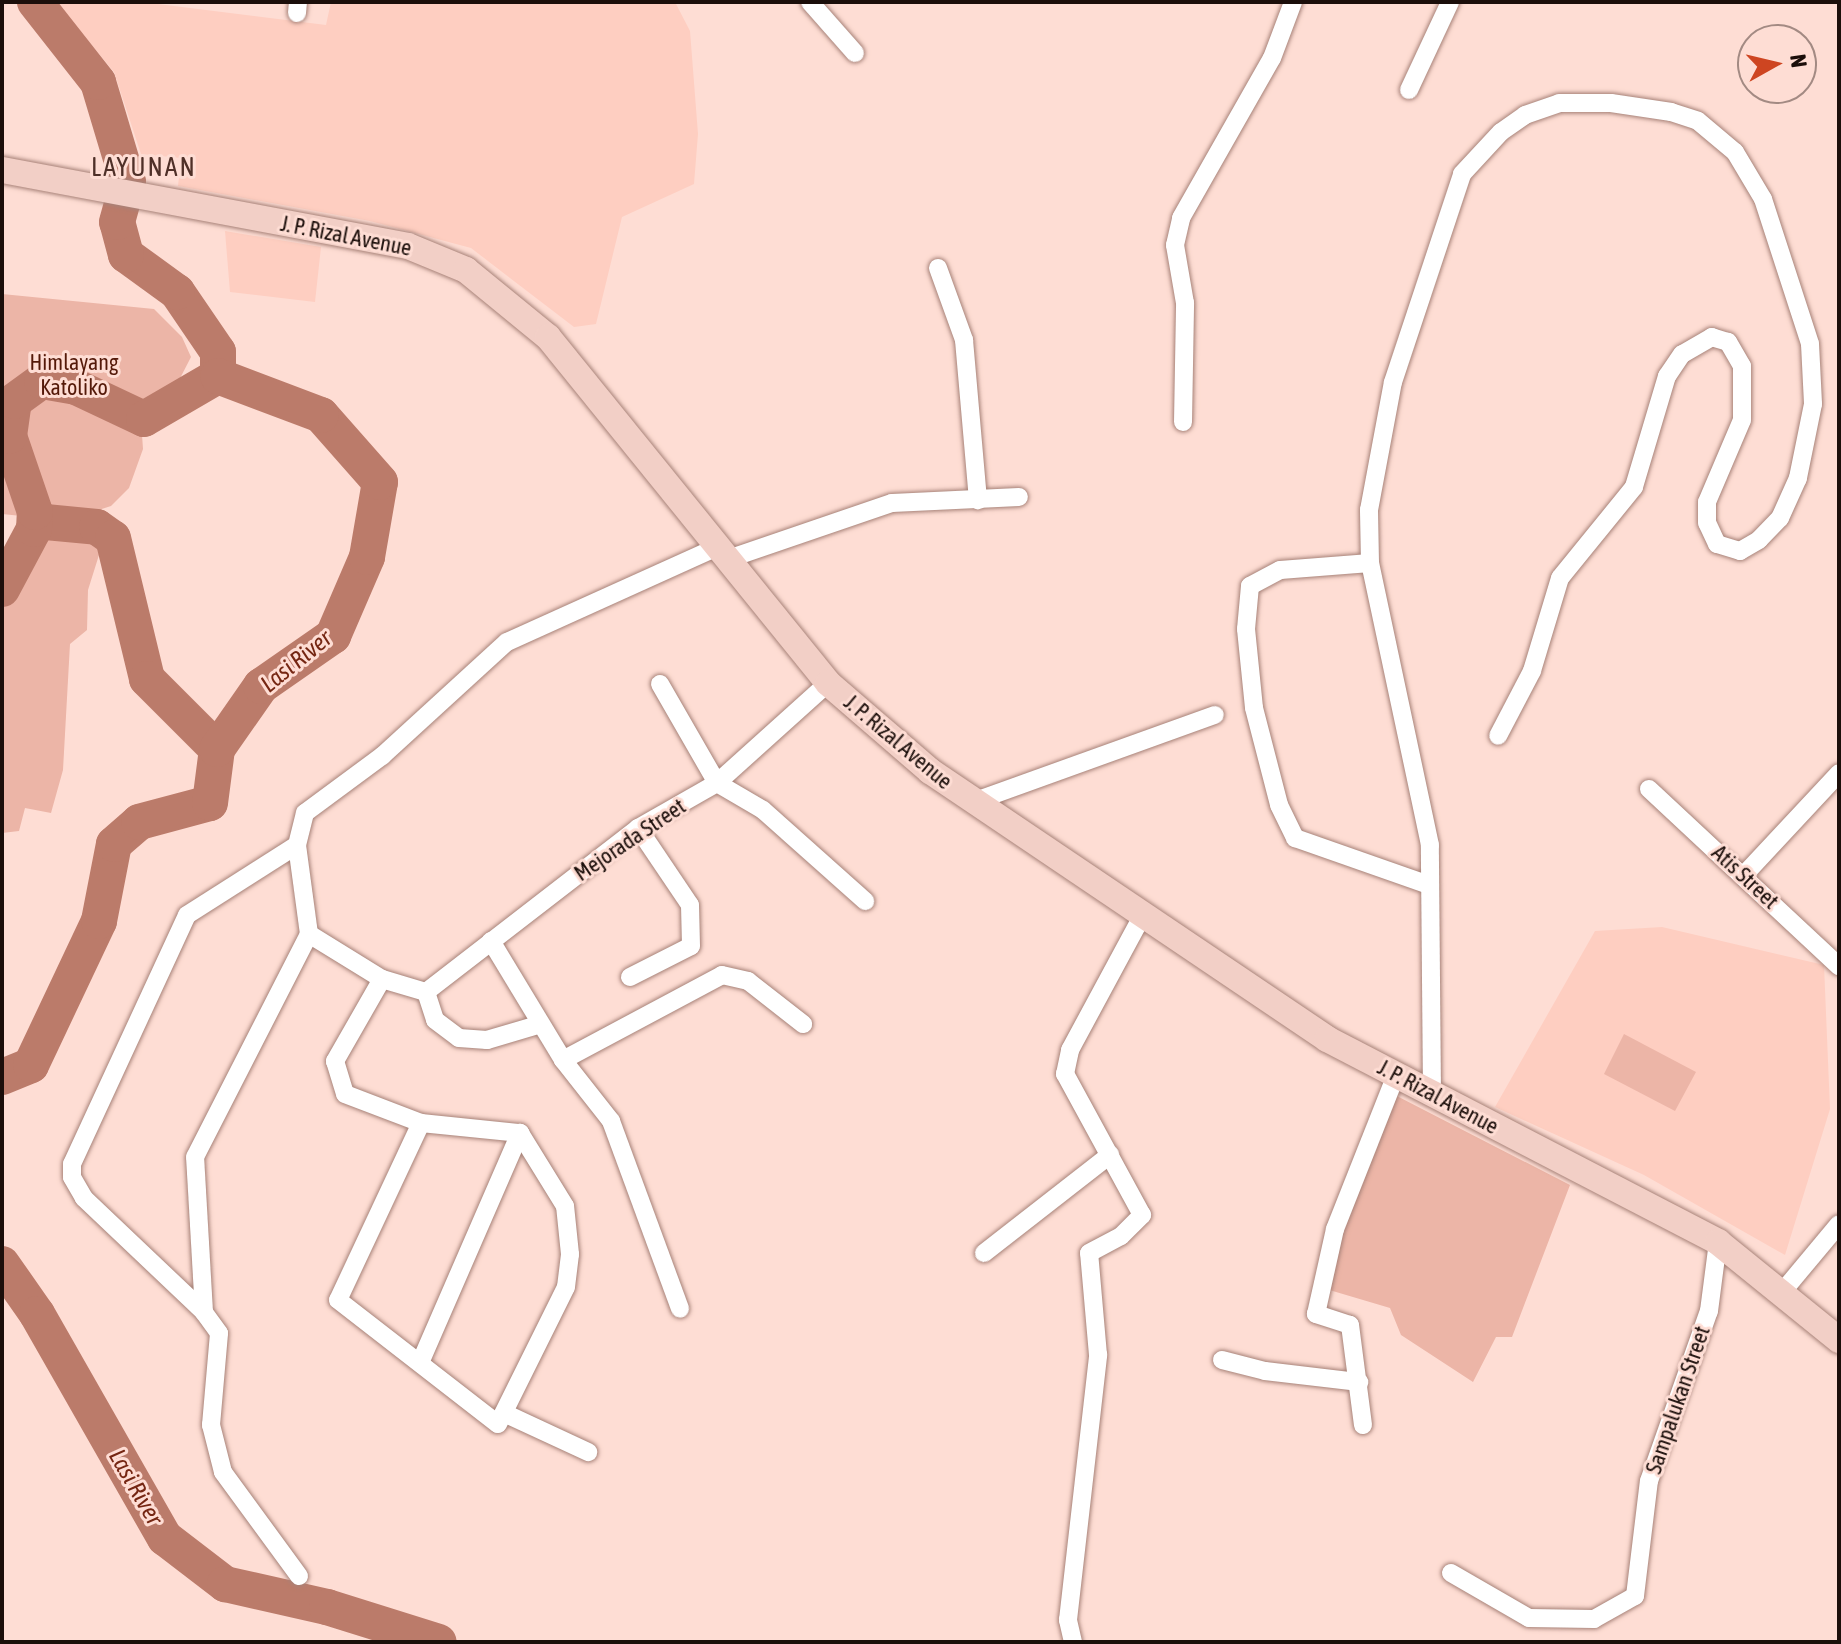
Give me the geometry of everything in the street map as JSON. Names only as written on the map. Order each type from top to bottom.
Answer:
[{"type":"main road","name":"J. P. Rizal Avenue","points":[[2,170],[408,246],[466,270],[548,337],[828,683],[898,745],[973,802],[1141,918],[1327,1039],[1718,1242],[1783,1291],[1839,1340]]},
{"type":"street","points":[[810,2],[855,53]]},
{"type":"street","points":[[1183,422],[1185,303],[1175,245],[1181,218],[1286,30],[1293,2]]},
{"type":"street","points":[[1409,90],[1450,2]]},
{"type":"street","points":[[1432,1094],[1430,845],[1370,563],[1369,510],[1393,382],[1462,174],[1501,132],[1525,115],[1559,103],[1611,103],[1698,121],[1735,152],[1763,199],[1810,344],[1813,404],[1798,478],[1780,518],[1759,540],[1740,551],[1717,544],[1707,523],[1707,502],[1742,420],[1742,366],[1728,342],[1712,337],[1682,354],[1667,376],[1634,487],[1560,578],[1532,671],[1498,736]]},
{"type":"street","points":[[938,268],[964,340],[978,500]]},
{"type":"street","points":[[204,1312],[195,1157],[309,934],[297,845],[305,813],[382,756],[507,642],[723,553],[892,503],[1019,497]]},
{"type":"street","points":[[1370,563],[1280,570],[1250,586],[1246,629],[1254,708],[1282,814],[1295,838],[1429,885]]},
{"type":"street","name":"Mejorada Street","points":[[426,992],[638,828],[717,783],[828,683]]},
{"type":"street","points":[[660,684],[717,783],[763,810],[865,901]]},
{"type":"street","points":[[973,802],[1215,715]]},
{"type":"street","points":[[1744,875],[1839,773]]},
{"type":"street","name":"Atis Street","points":[[1649,789],[1839,966]]},
{"type":"street","points":[[630,977],[691,946],[690,905],[638,828]]},
{"type":"street","points":[[297,845],[187,915],[72,1164],[72,1177],[84,1198],[204,1312],[219,1333],[211,1425],[223,1472],[299,1576]]},
{"type":"street","points":[[1073,1642],[1068,1620],[1098,1355],[1089,1253],[1121,1236],[1142,1215],[1065,1074],[1070,1050],[1141,918]]},
{"type":"street","points":[[309,934],[382,979],[426,992],[435,1020],[459,1038],[487,1040],[541,1024]]},
{"type":"street","points":[[491,941],[563,1060],[611,1121],[680,1309]]},
{"type":"street","points":[[563,1060],[722,975],[748,981],[803,1024]]},
{"type":"street","points":[[382,979],[335,1061],[345,1094],[421,1123],[520,1133]]},
{"type":"street","points":[[1363,1425],[1350,1325],[1316,1314],[1335,1229],[1396,1075]]},
{"type":"street","points":[[421,1123],[338,1300],[498,1424],[566,1287],[570,1254],[565,1206],[520,1133]]},
{"type":"street","points":[[420,1363],[520,1133]]},
{"type":"street","points":[[984,1253],[1110,1155]]},
{"type":"street","points":[[1783,1291],[1839,1224]]},
{"type":"street","name":"Sampalukan Street","points":[[1451,1573],[1529,1618],[1594,1619],[1635,1596],[1649,1481],[1709,1311],[1718,1242]]},
{"type":"street","points":[[1222,1360],[1265,1371],[1359,1382]]},
{"type":"street","points":[[504,1413],[588,1452]]},
{"type":"shaded area","points":[[56,2],[142,2],[326,25],[331,2],[675,2],[690,31],[698,134],[694,184],[622,217],[596,324],[574,327],[471,248],[370,221],[178,186],[181,158],[141,154],[114,72]]},
{"type":"shaded area","points":[[225,231],[321,247],[315,302],[230,292]]},
{"type":"shaded area","points":[[1662,927],[1824,965],[1830,1109],[1785,1255],[1644,1175],[1495,1107],[1595,931]]},
{"type":"green space","name":"Himlayang Katoliko","points":[[2,294],[154,309],[182,337],[191,357],[173,392],[140,406],[143,449],[129,488],[111,506],[74,518],[76,534],[104,539],[88,590],[87,630],[70,644],[63,770],[51,813],[25,808],[19,831],[2,833],[2,600],[30,547],[42,537],[41,518],[2,514]]},
{"type":"green space","points":[[1624,1034],[1696,1072],[1675,1111],[1604,1074]]},
{"type":"green space","points":[[1393,1094],[1570,1185],[1512,1337],[1496,1337],[1473,1382],[1401,1335],[1390,1308],[1326,1289],[1332,1257]]},
{"type":"waterway","name":"Lasi River","points":[[2,589],[34,529],[35,512],[9,436],[14,401],[42,381],[76,387],[144,419],[218,376],[218,352],[177,292],[126,255],[117,222],[128,182],[98,82],[35,2]]},
{"type":"waterway","name":"Lasi River","points":[[2,1077],[31,1065],[99,921],[114,844],[139,822],[210,803],[217,749],[261,686],[333,636],[367,557],[380,482],[321,415],[218,376]]},
{"type":"waterway","points":[[35,521],[97,527],[113,538],[147,679],[217,749]]},
{"type":"waterway","name":"Lasi River","points":[[2,1264],[37,1314],[165,1538],[225,1584],[327,1607],[439,1642]]},
{"type":"district","name":"LAYUNAN","points":[[144,168]]}]
